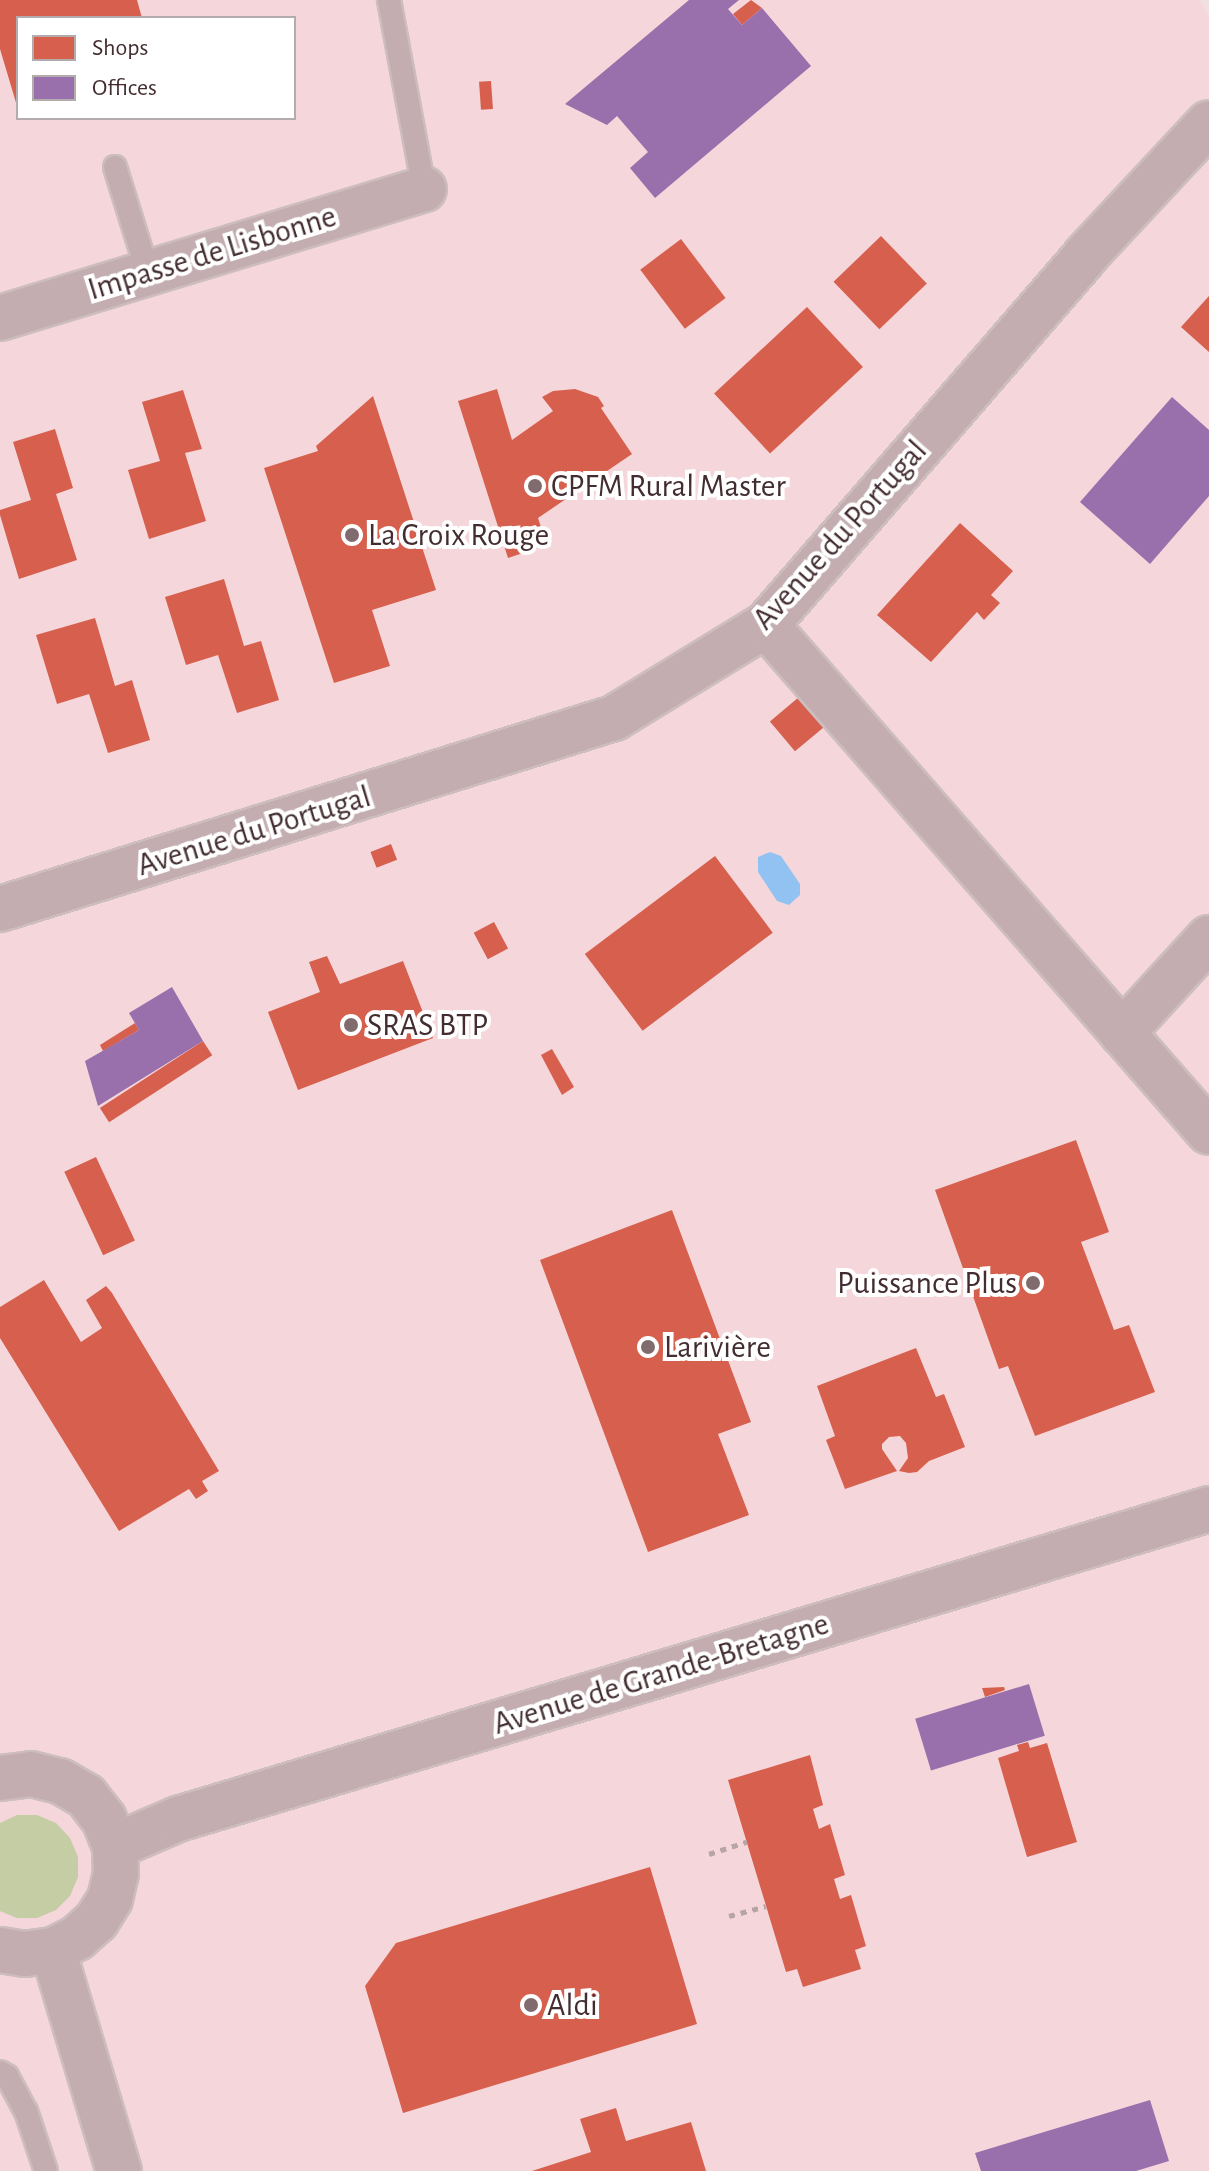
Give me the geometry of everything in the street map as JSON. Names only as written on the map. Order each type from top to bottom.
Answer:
[{"type":"street","name":"Avenue du Portugal","points":[[0,909],[614,718],[766,625],[1086,255],[1209,123]]},
{"type":"street","name":"Impasse de Lisbonne","points":[[0,318],[424,189]]},
{"type":"street","points":[[766,625],[1209,1132]]},
{"type":"street","points":[[1122,1033],[1209,938]]},
{"type":"street","name":"Avenue de Grande-Bretagne","points":[[115,1846],[178,1819],[1209,1509]]},
{"type":"street","points":[[0,1950],[25,1954],[53,1950],[86,1930],[110,1899],[116,1873],[115,1846],[104,1819],[86,1796],[60,1781],[31,1774],[1,1775]]},
{"type":"street","points":[[53,1950],[119,2171]]},
{"type":"lane","points":[[389,0],[424,189]]},
{"type":"lane","points":[[115,167],[148,273]]},
{"type":"lane","points":[[0,2072],[7,2076],[26,2111],[46,2171]]},
{"type":"path","points":[[709,1854],[747,1842]]},
{"type":"path","points":[[729,1916],[766,1906]]},
{"type":"shaded area","points":[[0,0],[1199,0],[1209,16],[1209,2171],[0,2171]]},
{"type":"green space","points":[[17,1815],[37,1815],[56,1823],[70,1838],[78,1857],[78,1877],[70,1896],[56,1910],[37,1918],[17,1918],[0,1911],[0,1823]]},
{"type":"water","points":[[770,852],[781,856],[800,884],[800,895],[789,905],[777,901],[758,872],[758,857]]},
{"type":"building: Shops","points":[[0,0],[137,0],[141,16],[16,16],[16,103],[0,49]]},
{"type":"building: Shops","points":[[751,0],[762,8],[742,25],[733,14]]},
{"type":"building: Shops","points":[[491,81],[493,109],[481,110],[479,82]]},
{"type":"building: Shops","points":[[881,236],[927,283],[879,329],[834,282]]},
{"type":"building: Shops","points":[[681,239],[726,298],[685,329],[640,270]]},
{"type":"building: Shops","points":[[1209,296],[1209,352],[1181,327]]},
{"type":"building: Shops","points":[[807,307],[863,367],[770,454],[714,394]]},
{"type":"building: Shops","name":"CPFM Rural Master","points":[[497,389],[512,440],[553,411],[542,397],[553,391],[575,389],[598,397],[604,406],[601,408],[632,454],[538,518],[547,545],[508,558],[458,401]]},
{"type":"building: Shops","points":[[183,390],[202,449],[185,453],[206,521],[149,539],[128,470],[160,461],[142,402]]},
{"type":"building: Shops","name":"La Croix Rouge","points":[[373,396],[436,590],[372,610],[390,666],[334,683],[264,468],[318,451],[316,446]]},
{"type":"building: Shops","points":[[55,429],[73,488],[56,494],[77,560],[19,579],[0,515],[0,510],[31,500],[13,442]]},
{"type":"building: Shops","points":[[960,523],[1013,571],[991,595],[1000,603],[984,620],[977,612],[931,662],[877,615]]},
{"type":"building: Shops","points":[[224,579],[244,646],[261,641],[279,700],[237,713],[218,655],[186,665],[165,597]]},
{"type":"building: Shops","points":[[95,618],[115,686],[132,680],[150,740],[108,753],[89,694],[57,704],[36,635]]},
{"type":"building: Shops","points":[[799,697],[824,727],[795,751],[770,721]]},
{"type":"building: Shops","points":[[391,844],[397,860],[377,868],[370,852]]},
{"type":"building: Shops","points":[[715,856],[773,933],[643,1031],[585,954]]},
{"type":"building: Shops","points":[[494,922],[508,948],[488,959],[474,933]]},
{"type":"building: Shops","name":"SRAS BTP","points":[[327,956],[340,984],[403,961],[433,1038],[298,1090],[268,1012],[320,992],[309,962]]},
{"type":"building: Shops","points":[[135,1023],[139,1030],[103,1051],[100,1045]]},
{"type":"building: Shops","points":[[203,1041],[212,1055],[109,1122],[100,1108]]},
{"type":"building: Shops","points":[[552,1049],[574,1087],[562,1095],[541,1055]]},
{"type":"building: Shops","name":"Puissance Plus","points":[[1076,1140],[1109,1232],[1081,1242],[1114,1330],[1129,1325],[1155,1392],[1035,1436],[1008,1366],[999,1369],[935,1190]]},
{"type":"building: Shops","points":[[96,1157],[135,1240],[103,1255],[64,1172]]},
{"type":"building: Shops","name":"Larivière","points":[[672,1210],[751,1422],[718,1434],[749,1515],[648,1552],[540,1260]]},
{"type":"building: Shops","points":[[44,1280],[81,1342],[102,1328],[86,1300],[106,1286],[112,1293],[219,1471],[202,1481],[208,1491],[196,1499],[189,1489],[119,1531],[0,1338],[0,1307]]},
{"type":"building: Shops","points":[[916,1348],[936,1397],[944,1394],[965,1447],[929,1461],[917,1472],[909,1473],[899,1471],[908,1458],[906,1443],[900,1436],[889,1437],[882,1444],[882,1449],[897,1471],[845,1489],[826,1440],[835,1436],[817,1386]]},
{"type":"building: Shops","points":[[1004,1687],[1005,1690],[985,1697],[982,1688]]},
{"type":"building: Shops","points":[[1028,1742],[1030,1748],[1047,1743],[1077,1842],[1027,1857],[998,1758],[1019,1751],[1017,1745]]},
{"type":"building: Shops","points":[[810,1755],[823,1805],[813,1809],[819,1829],[830,1824],[845,1875],[834,1879],[840,1899],[851,1895],[866,1946],[855,1950],[861,1969],[803,1987],[797,1969],[786,1972],[728,1780]]},
{"type":"building: Shops","name":"Aldi","points":[[650,1867],[697,2024],[403,2113],[365,1986],[396,1943]]},
{"type":"building: Shops","name":"Aldi","points":[[616,2108],[626,2141],[691,2122],[706,2171],[532,2171],[591,2152],[580,2119]]},
{"type":"building: Offices","points":[[689,0],[739,0],[728,9],[742,25],[762,8],[811,66],[655,198],[630,168],[648,152],[617,116],[607,125],[565,104]]},
{"type":"building: Offices","points":[[1172,397],[1209,430],[1209,496],[1150,564],[1080,502]]},
{"type":"building: Offices","points":[[172,987],[203,1041],[98,1106],[85,1061],[139,1030],[129,1013]]},
{"type":"building: Offices","points":[[1029,1684],[1045,1736],[931,1770],[915,1719]]},
{"type":"building: Offices","points":[[1150,2100],[1169,2161],[1136,2171],[981,2171],[975,2153]]},
{"type":"place","name":"CPFM Rural Master","points":[[535,486]]},
{"type":"place","name":"La Croix Rouge","points":[[352,535]]},
{"type":"place","name":"SRAS BTP","points":[[351,1025]]},
{"type":"place","name":"Puissance Plus","points":[[1033,1283]]},
{"type":"place","name":"Larivière","points":[[648,1347]]},
{"type":"place","name":"Aldi","points":[[531,2005]]}]
